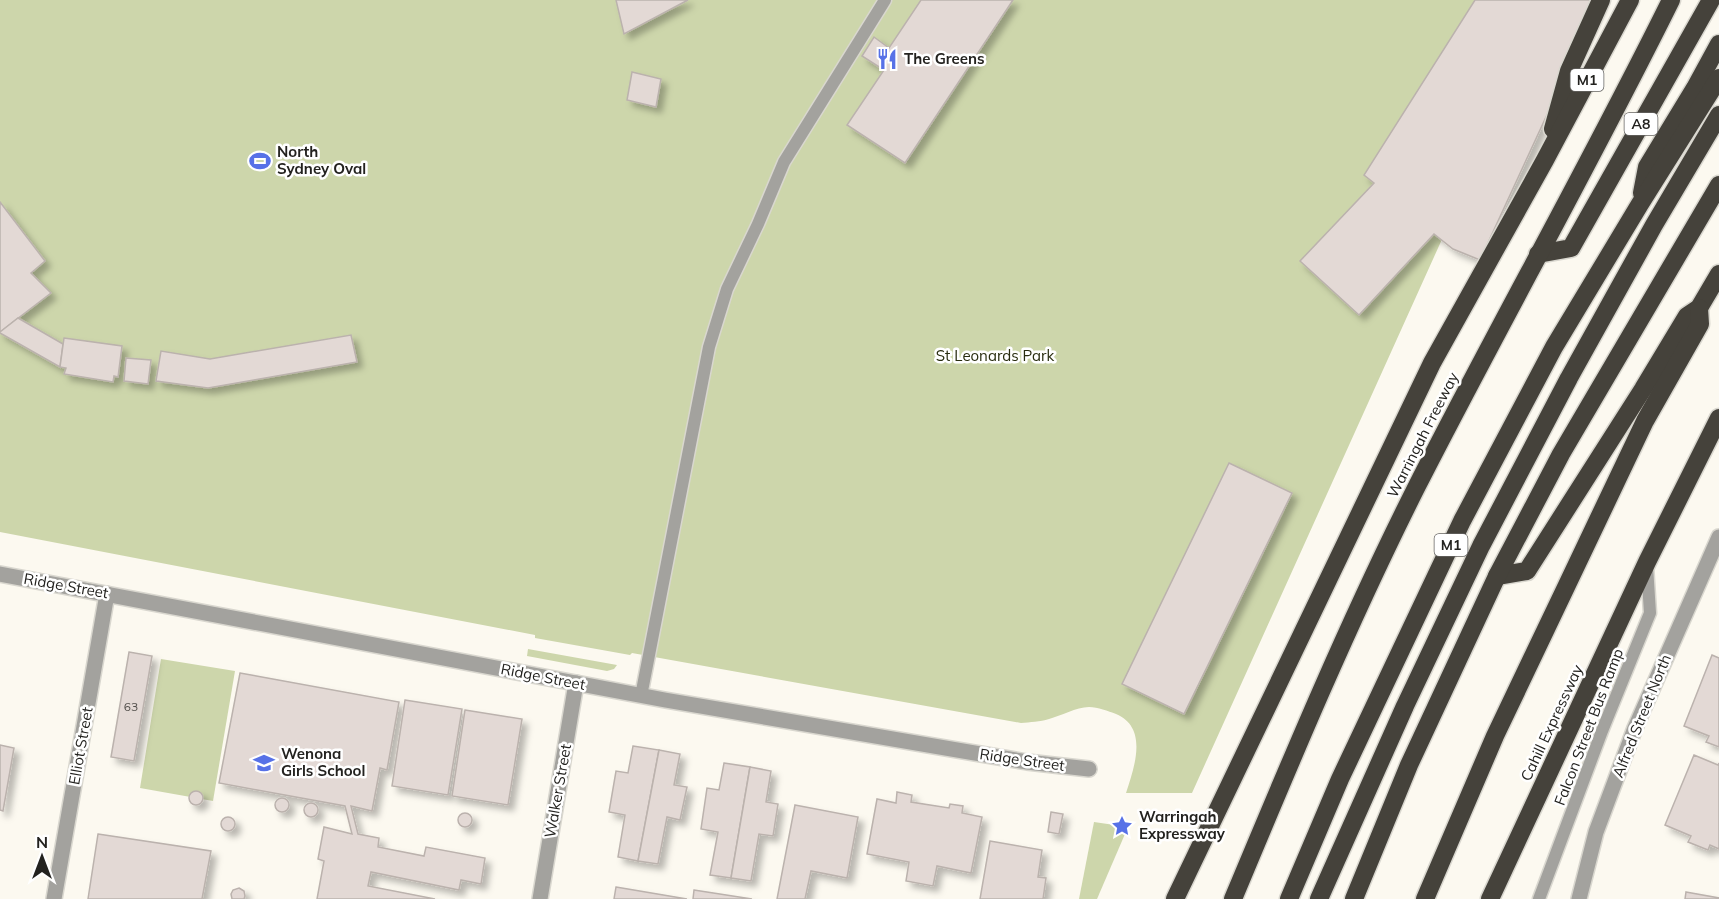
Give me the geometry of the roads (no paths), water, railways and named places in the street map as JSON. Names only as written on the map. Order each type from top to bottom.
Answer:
[{"type":"highway","points":[[1545,160],[1569,71],[1601,0]]},
{"type":"highway","name":"M1","points":[[1175,899],[1432,363],[1545,160],[1630,0]]},
{"type":"highway","name":"Warringah Freeway","points":[[1233,899],[1317,699],[1380,562],[1422,476],[1671,0]]},
{"type":"highway","name":"A8","points":[[1538,254],[1570,248],[1710,0]]},
{"type":"highway","points":[[1640,204],[1647,167],[1719,44]]},
{"type":"highway","name":"M1","points":[[1289,899],[1340,779],[1462,521],[1554,347],[1719,78]]},
{"type":"highway","points":[[1319,899],[1405,706],[1481,546],[1569,378],[1654,225],[1719,115]]},
{"type":"highway","points":[[1354,899],[1409,765],[1497,576],[1561,454],[1719,185]]},
{"type":"highway","points":[[1497,576],[1527,571],[1638,398],[1687,316],[1699,308],[1719,274]]},
{"type":"highway","points":[[1425,899],[1495,736],[1586,544],[1645,421],[1700,324],[1699,308]]},
{"type":"highway","points":[[1647,562],[1719,418]]},
{"type":"highway","name":"Cahill Expressway","points":[[1490,899],[1647,562]]},
{"type":"street","name":"Alfred Street North","points":[[1579,899],[1596,832],[1635,728],[1715,554],[1719,537]]},
{"type":"street","name":"Ridge Street","points":[[0,574],[641,696],[1027,762],[1089,769]]},
{"type":"street","name":"Elliot Street","points":[[54,899],[107,594]]},
{"type":"street","name":"Walker Street","points":[[540,899],[576,683]]},
{"type":"lane","points":[[641,696],[709,347],[721,304],[784,162],[885,0]]},
{"type":"lane","name":"Falcon Street Bus Ramp","points":[[1539,899],[1602,731],[1650,613],[1647,562]]},
{"type":"place","name":"The Greens","points":[[887,59]]},
{"type":"place","name":"North Sydney Oval","points":[[260,161]]},
{"type":"place","name":"Wenona Girls School","points":[[264,763]]},
{"type":"place","name":"Warringah Expressway","points":[[1122,826]]},
{"type":"park label","name":"St Leonards Park","points":[[995,356]]}]
